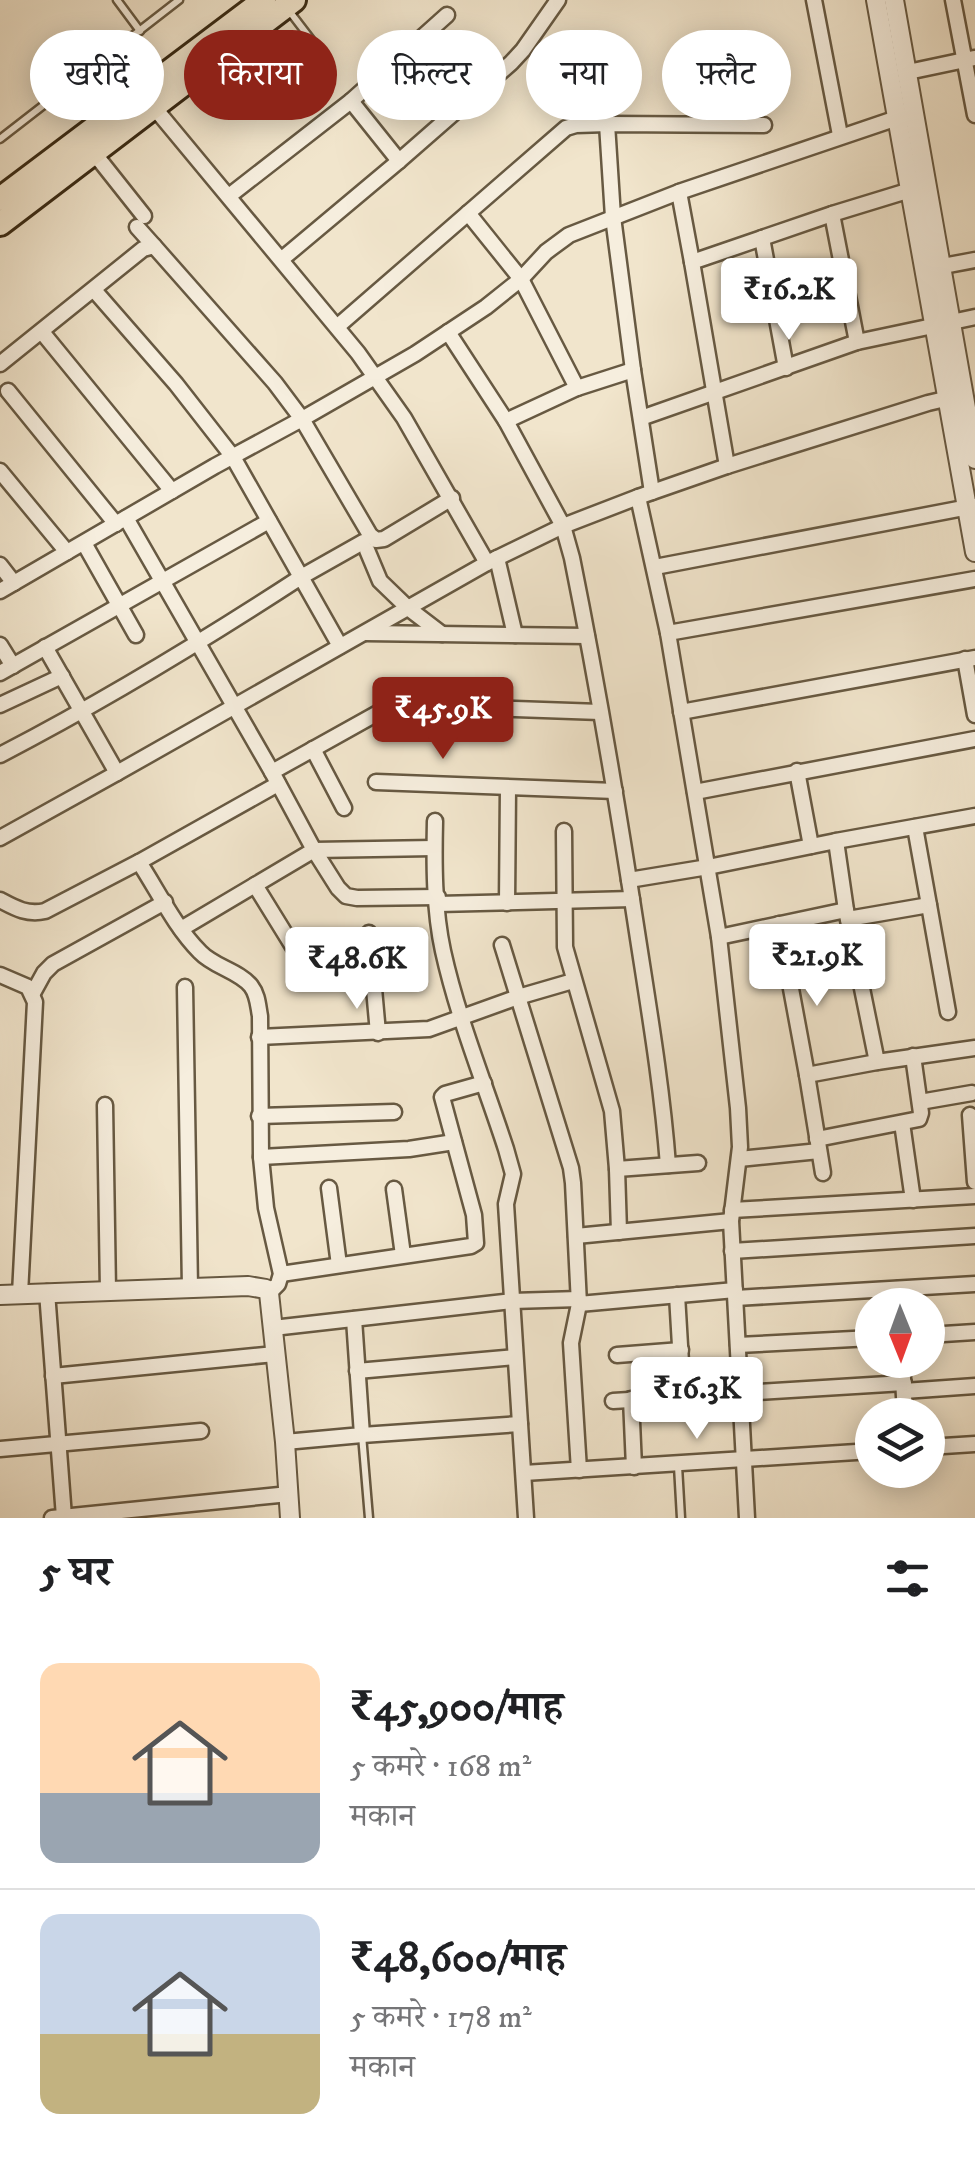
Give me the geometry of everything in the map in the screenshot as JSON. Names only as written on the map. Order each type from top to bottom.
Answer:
[{"type":"main road","points":[[164,98],[281,2]]},
{"type":"main road","points":[[0,199],[281,2]]},
{"type":"main road","points":[[0,224],[136,120]]},
{"type":"street","points":[[282,259],[511,63],[558,0]]},
{"type":"street","points":[[814,0],[840,136]]},
{"type":"street","points":[[876,0],[907,115],[943,323],[962,389],[975,459]]},
{"type":"street","points":[[894,0],[908,72],[907,115]]},
{"type":"street","points":[[954,0],[970,59],[975,115]]},
{"type":"street","points":[[228,196],[351,101],[448,15]]},
{"type":"street","points":[[908,72],[970,59]]},
{"type":"street","points":[[351,101],[399,161]]},
{"type":"street","points":[[0,565],[7,587],[302,420],[448,332],[521,279],[560,241],[679,192],[907,115]]},
{"type":"street","points":[[164,118],[376,376],[492,560],[516,636]]},
{"type":"street","points":[[608,124],[613,217],[641,418],[654,567],[720,936],[740,1127],[732,1251],[747,1518]]},
{"type":"street","points":[[338,326],[566,128],[608,124],[764,126]]},
{"type":"street","points":[[94,153],[154,246],[275,383],[302,420],[370,535],[376,540],[384,538],[452,498]]},
{"type":"street","points":[[692,262],[919,188]]},
{"type":"street","points":[[919,188],[943,266],[943,323]]},
{"type":"street","points":[[679,192],[727,466]]},
{"type":"street","points":[[468,213],[521,279],[577,388]]},
{"type":"street","points":[[832,214],[857,342]]},
{"type":"street","points":[[762,238],[786,368]]},
{"type":"street","points":[[0,364],[143,249],[154,246]]},
{"type":"street","points":[[943,266],[975,260]]},
{"type":"street","points":[[94,290],[176,384],[232,457],[340,646]]},
{"type":"street","points":[[641,418],[857,342],[975,317]]},
{"type":"street","points":[[42,332],[172,491]]},
{"type":"street","points":[[448,332],[506,421],[564,526],[615,791],[662,1095],[668,1165]]},
{"type":"street","points":[[506,421],[577,388],[632,370]]},
{"type":"street","points":[[0,838],[492,560],[564,526],[645,494],[962,389]]},
{"type":"street","points":[[962,389],[975,552]]},
{"type":"street","points":[[8,390],[121,521],[162,581],[314,850],[346,896],[507,903],[632,899]]},
{"type":"street","points":[[0,471],[67,552]]},
{"type":"street","points":[[654,567],[971,507]]},
{"type":"street","points":[[0,645],[6,670],[268,521]]},
{"type":"street","points":[[84,543],[136,634]]},
{"type":"street","points":[[0,755],[83,712],[301,577],[365,546],[380,581],[443,635]]},
{"type":"street","points":[[668,633],[975,579]]},
{"type":"street","points":[[365,633],[587,636]]},
{"type":"street","points":[[46,647],[118,774]]},
{"type":"street","points":[[681,712],[970,658],[975,714]]},
{"type":"street","points":[[0,705],[62,676]]},
{"type":"street","points":[[0,900],[25,912],[44,911],[139,862],[275,778],[312,750],[385,709],[405,705],[600,712]]},
{"type":"street","points":[[695,792],[975,739]]},
{"type":"street","points":[[312,750],[344,808]]},
{"type":"street","points":[[796,772],[811,846]]},
{"type":"street","points":[[376,782],[615,791]]},
{"type":"street","points":[[507,903],[508,788]]},
{"type":"street","points":[[629,880],[975,816]]},
{"type":"street","points":[[435,821],[443,952],[512,1174],[506,1204],[526,1518]]},
{"type":"street","points":[[914,827],[948,1012]]},
{"type":"street","points":[[564,832],[565,947],[612,1111],[619,1232]]},
{"type":"street","points":[[836,841],[877,1062]]},
{"type":"street","points":[[181,929],[314,850],[434,848]]},
{"type":"street","points":[[139,862],[199,951],[251,985],[257,998],[261,1157],[266,1208],[280,1274],[278,1284],[269,1293]]},
{"type":"street","points":[[255,885],[305,962],[320,966],[372,964]]},
{"type":"street","points":[[33,993],[53,964],[165,902]]},
{"type":"street","points":[[720,936],[779,924],[929,905]]},
{"type":"street","points":[[779,924],[823,1173]]},
{"type":"street","points":[[369,934],[378,1033]]},
{"type":"street","points":[[502,946],[571,1168],[579,1301],[571,1343],[579,1470]]},
{"type":"street","points":[[0,975],[22,984],[33,993],[35,1002],[20,1294]]},
{"type":"street","points":[[259,1037],[429,1029],[574,980]]},
{"type":"street","points":[[185,986],[190,1288]]},
{"type":"street","points":[[807,1075],[975,1048]]},
{"type":"street","points":[[739,1159],[818,1145],[919,1119],[922,1113],[913,1056]]},
{"type":"street","points":[[280,1274],[476,1243],[474,1215],[442,1097],[484,1083]]},
{"type":"street","points":[[920,1102],[972,1092]]},
{"type":"street","points":[[105,1105],[108,1291]]},
{"type":"street","points":[[259,1116],[394,1112]]},
{"type":"street","points":[[970,1115],[975,1182]]},
{"type":"street","points":[[902,1124],[913,1200]]},
{"type":"street","points":[[261,1157],[409,1149],[454,1142]]},
{"type":"street","points":[[617,1169],[698,1163]]},
{"type":"street","points":[[329,1188],[339,1265]]},
{"type":"street","points":[[394,1189],[403,1255]]},
{"type":"street","points":[[576,1236],[732,1216],[975,1196]]},
{"type":"street","points":[[732,1251],[975,1236]]},
{"type":"street","points":[[945,1289],[975,1284]]},
{"type":"street","points":[[0,1295],[261,1287],[269,1293],[290,1518]]},
{"type":"street","points":[[47,1292],[58,1445],[58,1517],[288,1494]]},
{"type":"street","points":[[273,1328],[512,1301],[736,1294],[855,1296]]},
{"type":"street","points":[[677,1295],[684,1396]]},
{"type":"street","points":[[354,1319],[362,1436]]},
{"type":"street","points":[[945,1334],[975,1332]]},
{"type":"street","points":[[738,1346],[855,1339]]},
{"type":"street","points":[[617,1355],[680,1350]]},
{"type":"street","points":[[52,1376],[275,1354]]},
{"type":"street","points":[[358,1370],[515,1357]]},
{"type":"street","points":[[903,1378],[904,1398]]},
{"type":"street","points":[[613,1400],[975,1386]]},
{"type":"street","points":[[631,1400],[634,1467]]},
{"type":"street","points":[[284,1442],[520,1424]]},
{"type":"street","points":[[0,1449],[201,1431]]},
{"type":"street","points":[[945,1446],[975,1444]]},
{"type":"street","points":[[524,1473],[855,1452]]},
{"type":"lane","points":[[117,0],[140,30],[179,0]]},
{"type":"lane","points":[[281,2],[303,30]]},
{"type":"lane","points":[[0,139],[30,116]]},
{"type":"lane","points":[[362,1436],[369,1518]]},
{"type":"lane","points":[[678,1465],[681,1518]]}]
